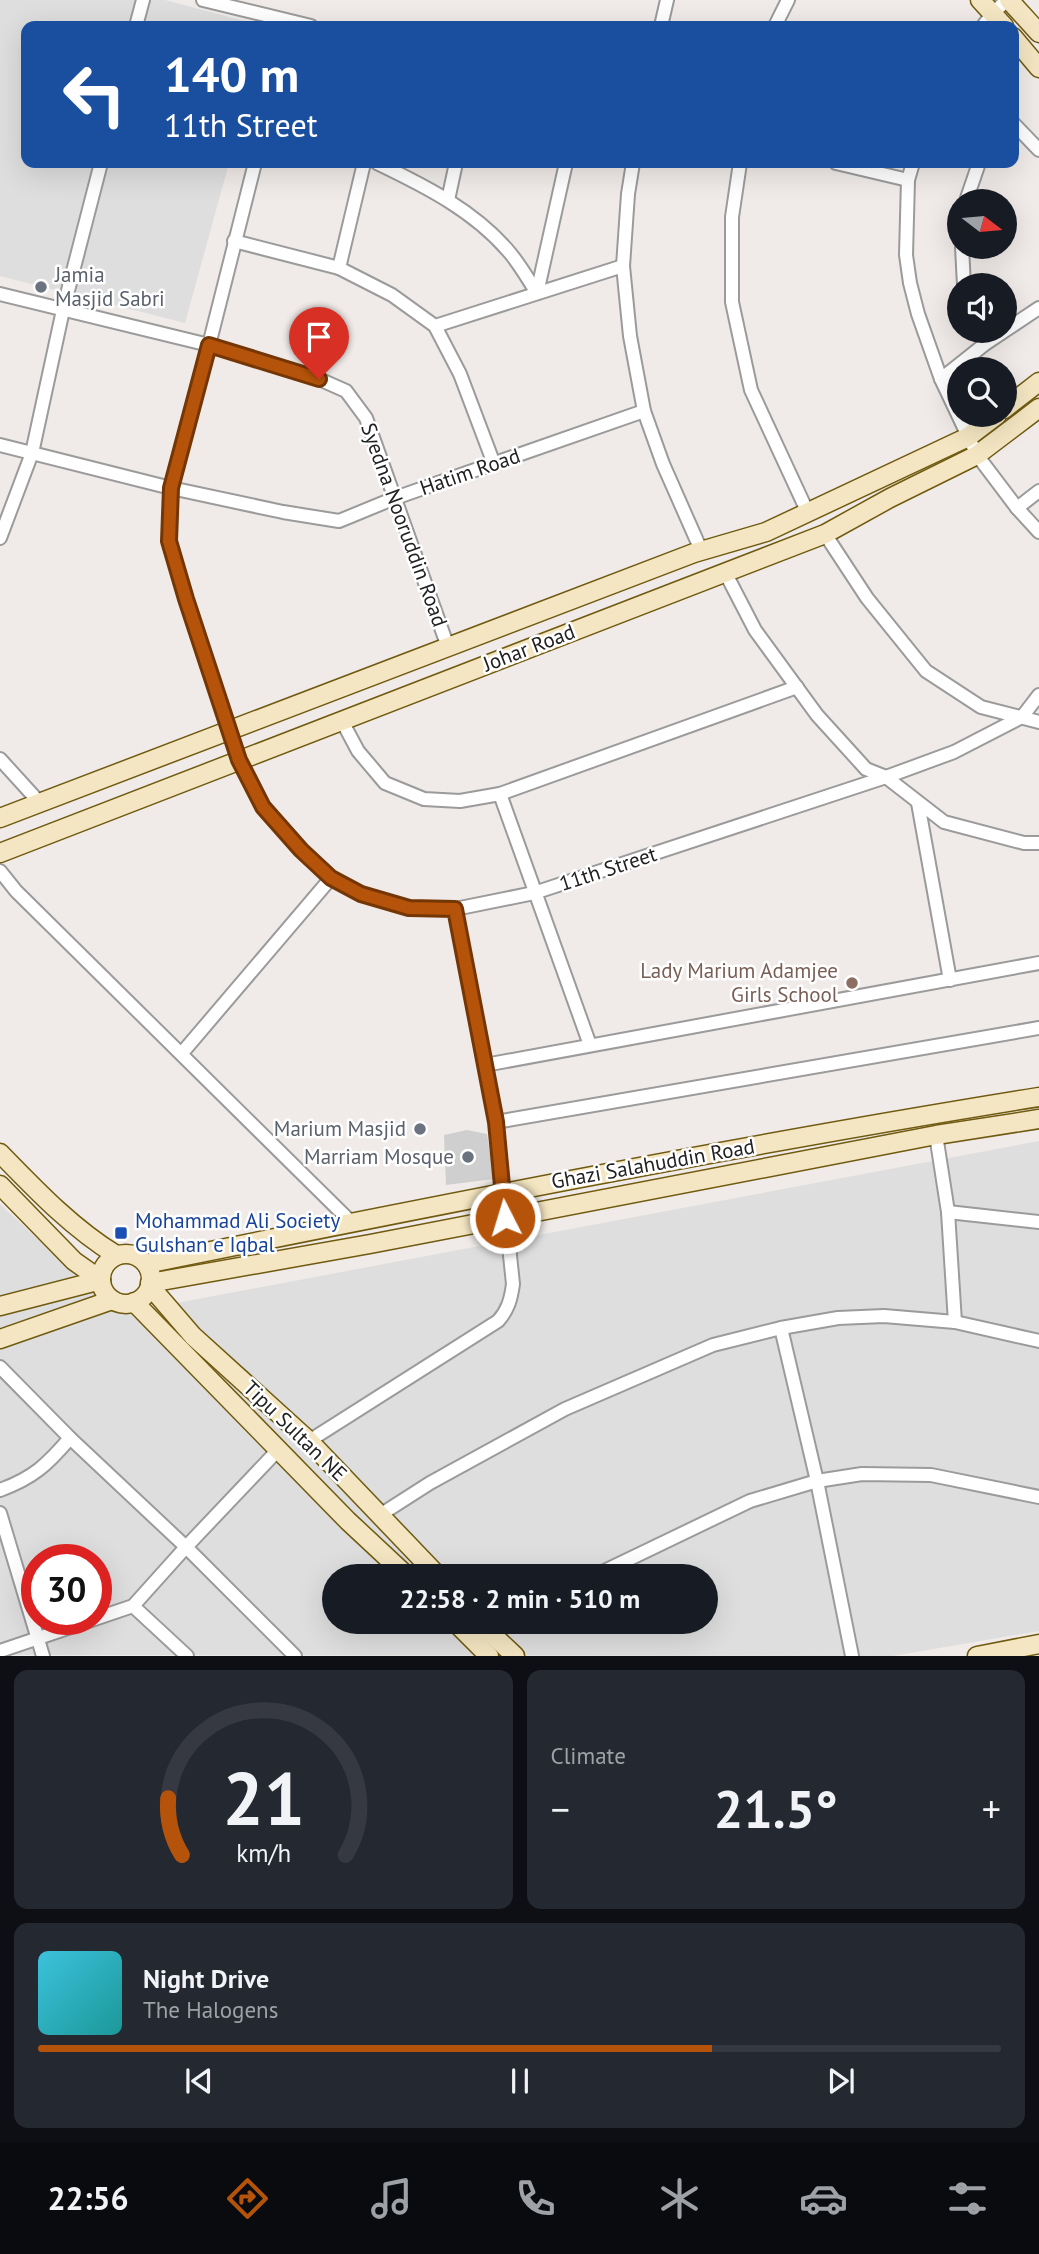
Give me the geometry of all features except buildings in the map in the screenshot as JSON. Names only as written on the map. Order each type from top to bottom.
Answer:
[{"type":"street","points":[[137,21],[143,0]]},
{"type":"street","points":[[203,0],[280,21]]},
{"type":"street","points":[[662,21],[667,0]]},
{"type":"street","points":[[778,21],[788,0]]},
{"type":"street","points":[[990,16],[1008,0],[1039,33]]},
{"type":"street","points":[[1019,44],[1039,68]]},
{"type":"street","points":[[1019,129],[1039,150]]},
{"type":"street","points":[[0,538],[32,453],[63,310],[100,168]]},
{"type":"street","name":"11th Street","points":[[254,168],[171,488],[169,541],[239,760],[263,807],[301,850],[331,878],[361,894],[409,908],[455,909],[534,893],[954,752],[1022,717],[1039,695]]},
{"type":"street","points":[[339,268],[363,168]]},
{"type":"street","points":[[387,168],[439,193],[485,228],[509,252],[537,293]]},
{"type":"street","points":[[448,200],[455,168]]},
{"type":"street","points":[[537,293],[565,168]]},
{"type":"street","points":[[632,168],[623,266],[630,336],[644,411],[707,580]]},
{"type":"street","points":[[739,168],[732,217],[732,302],[751,390],[808,513]]},
{"type":"street","points":[[857,168],[908,180]]},
{"type":"street","points":[[912,168],[908,180],[906,255],[918,314],[941,379],[977,455],[1017,509],[1039,532]]},
{"type":"street","points":[[970,189],[977,168]]},
{"type":"street","points":[[234,241],[339,268],[392,295],[435,326],[460,373],[494,464]]},
{"type":"street","points":[[435,326],[623,266]]},
{"type":"street","name":"Syedna Nooruddin Road","points":[[0,294],[209,345],[319,379],[345,391],[366,418],[448,647]]},
{"type":"street","points":[[941,379],[985,344],[1039,308]]},
{"type":"street","points":[[1017,399],[1039,382]]},
{"type":"street","name":"Johar Road","points":[[0,853],[825,534],[977,455],[1039,408]]},
{"type":"street","name":"Hatim Road","points":[[0,445],[171,488],[339,521],[395,498],[644,411]]},
{"type":"street","name":"Johar Road","points":[[0,818],[698,552],[766,532],[968,436],[980,427]]},
{"type":"street","points":[[1017,509],[1039,491]]},
{"type":"street","points":[[825,534],[867,598],[926,671],[981,707],[1039,722]]},
{"type":"street","points":[[726,574],[755,630],[817,715],[866,769],[886,777],[944,822],[1024,843],[1039,844]]},
{"type":"street","points":[[430,653],[442,681]]},
{"type":"street","points":[[342,720],[358,751],[385,783],[424,799],[460,801],[500,794],[797,687]]},
{"type":"street","points":[[0,759],[40,803]]},
{"type":"street","points":[[500,794],[590,1045]]},
{"type":"street","points":[[918,803],[950,980]]},
{"type":"street","points":[[0,871],[16,891],[351,1222]]},
{"type":"street","points":[[182,1053],[331,878]]},
{"type":"street","points":[[309,1441],[498,1321],[506,1312],[513,1284],[496,1122],[455,909]]},
{"type":"street","points":[[485,1065],[1039,964]]},
{"type":"street","points":[[496,1122],[1039,1028]]},
{"type":"street","name":"Ghazi Salahuddin Road","points":[[146,1264],[503,1192],[865,1125],[1039,1097]]},
{"type":"street","name":"Ghazi Salahuddin Road","points":[[150,1284],[936,1135],[1039,1119]]},
{"type":"street","points":[[936,1135],[948,1212],[955,1322]]},
{"type":"street","points":[[0,1153],[90,1240],[116,1255]]},
{"type":"street","points":[[0,1185],[74,1261],[100,1280],[112,1300],[119,1303],[134,1302],[141,1298],[150,1284],[146,1264],[135,1255],[116,1255],[104,1265],[100,1280]]},
{"type":"street","points":[[948,1212],[1039,1222]]},
{"type":"street","points":[[0,1306],[100,1280]]},
{"type":"street","name":"Tipu Sultan NE","points":[[150,1284],[193,1336],[309,1441],[427,1564]]},
{"type":"street","points":[[0,1339],[112,1300]]},
{"type":"street","points":[[134,1302],[348,1521],[394,1564]]},
{"type":"street","points":[[380,1515],[430,1483],[565,1409],[713,1345],[781,1328],[838,1318],[872,1317],[955,1322],[1039,1341]]},
{"type":"street","points":[[781,1328],[817,1481],[852,1656]]},
{"type":"street","points":[[0,1367],[295,1656]]},
{"type":"street","points":[[0,1490],[19,1483],[47,1465],[70,1438]]},
{"type":"street","points":[[0,1651],[134,1606],[278,1450]]},
{"type":"street","points":[[619,1564],[750,1501],[817,1481],[862,1474],[931,1475],[1039,1497]]},
{"type":"street","points":[[0,1513],[43,1656]]},
{"type":"street","points":[[134,1606],[187,1656]]},
{"type":"street","points":[[467,1634],[489,1656]]},
{"type":"street","points":[[494,1634],[515,1656]]},
{"type":"street","points":[[977,1656],[1039,1644]]},
{"type":"shaded area","points":[[0,0],[165,0],[245,21],[21,21],[21,168],[228,168],[185,323],[0,276]]},
{"type":"shaded area","name":"Marriam Mosque","points":[[467,1130],[487,1134],[494,1179],[446,1185],[444,1135]]},
{"type":"shaded area","points":[[1039,1141],[1039,1631],[893,1656],[0,1655],[0,1204],[118,1314]]},
{"type":"place","name":"Jamia Masjid Sabri","points":[[41,287]]},
{"type":"place","name":"Lady Marium Adamjee Girls School","points":[[852,983]]},
{"type":"place","name":"Marium Masjid","points":[[420,1129]]},
{"type":"place","name":"Marriam Mosque","points":[[468,1157]]},
{"type":"place","name":"Mohammad Ali Society Gulshan e Iqbal","points":[[121,1233]]},
{"type":"route","points":[[319,379],[209,345],[171,488],[169,541],[239,760],[263,807],[301,850],[331,878],[361,894],[409,908],[455,909],[496,1122],[505,1218]]}]
